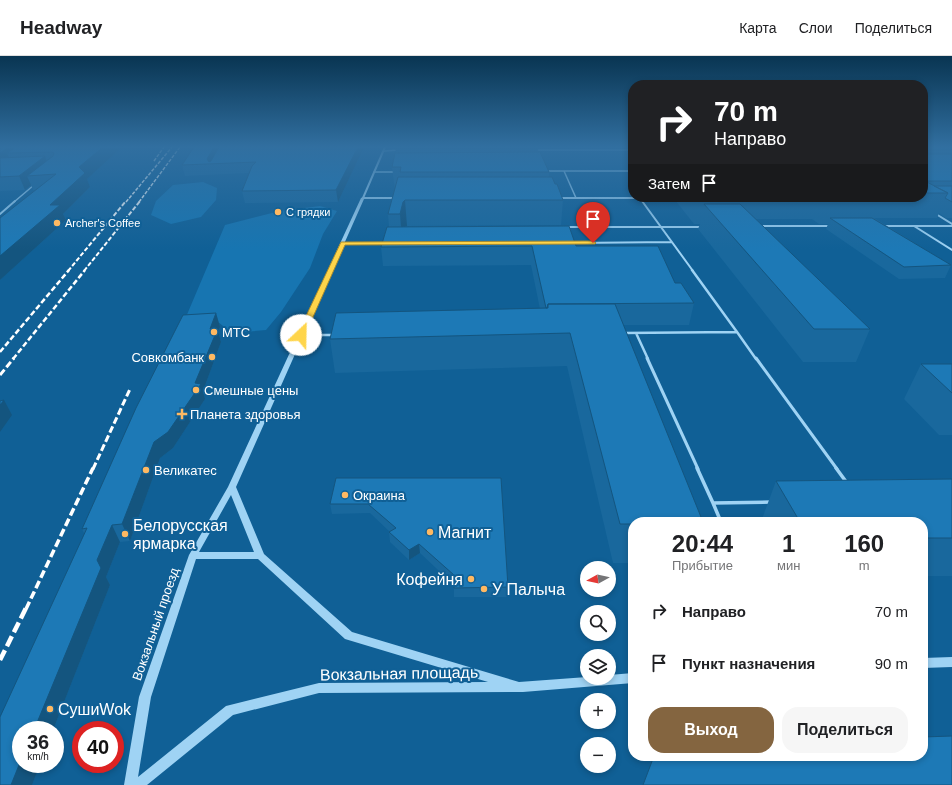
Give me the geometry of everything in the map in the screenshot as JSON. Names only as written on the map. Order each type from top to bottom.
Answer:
[{"type":"street","points":[[370,181],[363,198],[406,198]]},
{"type":"street","name":"Вокзальный проезд","points":[[130,785],[145,697],[193,555],[232,487],[363,198]]},
{"type":"street","points":[[552,198],[628,198]]},
{"type":"street","points":[[232,487],[260,556],[349,636],[523,687]]},
{"type":"street","points":[[193,555],[260,556]]},
{"type":"street","points":[[928,662],[952,662]]},
{"type":"street","name":"Вокзальная площадь","points":[[137,785],[230,710],[319,688],[523,687],[628,678]]},
{"type":"lane","points":[[568,181],[576,198]]},
{"type":"lane","points":[[0,214],[36,184]]},
{"type":"lane","points":[[643,202],[851,488]]},
{"type":"lane","points":[[933,213],[952,225]]},
{"type":"lane","points":[[882,226],[952,225]]},
{"type":"lane","points":[[565,227],[708,226]]},
{"type":"lane","points":[[755,226],[834,226]]},
{"type":"lane","points":[[914,226],[952,250]]},
{"type":"lane","points":[[570,243],[672,242]]},
{"type":"lane","points":[[343,243],[388,244]]},
{"type":"lane","points":[[620,333],[737,332]]},
{"type":"lane","points":[[636,333],[719,517]]},
{"type":"lane","points":[[301,335],[334,335]]},
{"type":"lane","points":[[713,503],[775,502]]},
{"type":"shaded area","points":[[203,182],[217,188],[216,200],[201,217],[171,224],[151,215],[156,201],[173,185]]},
{"type":"shaded area","points":[[320,206],[337,211],[323,234],[310,268],[281,312],[266,330],[232,333],[218,322],[183,324],[225,225],[280,211]]},
{"type":"building","points":[[47,181],[76,181],[50,205],[60,205],[0,256],[0,218]]},
{"type":"building","points":[[246,181],[341,181],[336,190],[242,191]]},
{"type":"building","points":[[397,181],[554,181],[555,184],[557,184],[563,200],[405,200],[403,202],[400,214],[388,214]]},
{"type":"building","points":[[928,183],[948,193],[928,193]]},
{"type":"building","points":[[934,186],[952,186],[952,202],[945,198],[948,193]]},
{"type":"building","points":[[704,204],[740,204],[870,329],[814,329]]},
{"type":"building","points":[[830,218],[872,218],[951,265],[904,267]]},
{"type":"building","points":[[569,226],[576,246],[658,246],[675,283],[681,283],[694,303],[548,304],[546,308],[532,246],[381,247],[387,227]]},
{"type":"building","points":[[548,304],[615,304],[701,517],[628,517],[628,524],[620,524],[570,333],[330,339],[336,313],[548,308]]},
{"type":"building","points":[[216,313],[210,329],[218,328],[195,383],[201,384],[168,432],[154,442],[122,524],[112,525],[97,560],[101,568],[38,721],[12,721],[12,773],[16,773],[11,785],[0,785],[0,717],[87,528],[82,529],[136,408],[183,315]]},
{"type":"building","points":[[921,364],[952,364],[952,393]]},
{"type":"building","points":[[336,478],[501,478],[508,587],[454,588],[454,575],[419,544],[409,550],[389,532],[396,528],[368,504],[330,504]]},
{"type":"building","points":[[952,479],[952,538],[928,538],[928,517],[797,517],[776,481]]},
{"type":"building","points":[[952,736],[952,785],[643,785],[652,761],[928,761],[928,737]]},
{"type":"railway","points":[[126,202],[144,181]]},
{"type":"railway","points":[[139,202],[155,181]]},
{"type":"railway","points":[[68,271],[126,201]]},
{"type":"railway","points":[[84,271],[140,201]]},
{"type":"railway","points":[[0,352],[69,270]]},
{"type":"railway","points":[[13,359],[85,270]]},
{"type":"railway","points":[[0,375],[14,358]]},
{"type":"railway","points":[[93,469],[130,389]]},
{"type":"railway","points":[[26,609],[93,468]]},
{"type":"railway","points":[[0,660],[26,608]]},
{"type":"place","name":"С грядки","points":[[278,212]]},
{"type":"place","name":"Archer's Coffee","points":[[57,223]]},
{"type":"place","name":"МТС","points":[[214,332]]},
{"type":"place","name":"Совкомбанк","points":[[212,357]]},
{"type":"place","name":"Смешные цены","points":[[196,390]]},
{"type":"place","name":"Планета здоровья","points":[[182,414]]},
{"type":"place","name":"Великатес","points":[[146,470]]},
{"type":"place","name":"Окраина","points":[[345,495]]},
{"type":"place","name":"Магнит","points":[[430,532]]},
{"type":"place","name":"Белорусская ярмарка","points":[[125,534]]},
{"type":"place","name":"Кофейня","points":[[471,579]]},
{"type":"place","name":"У Палыча","points":[[484,589]]},
{"type":"place","name":"СушиWok","points":[[50,709]]},
{"type":"route","points":[[301,335],[343,243],[593,243]]}]
